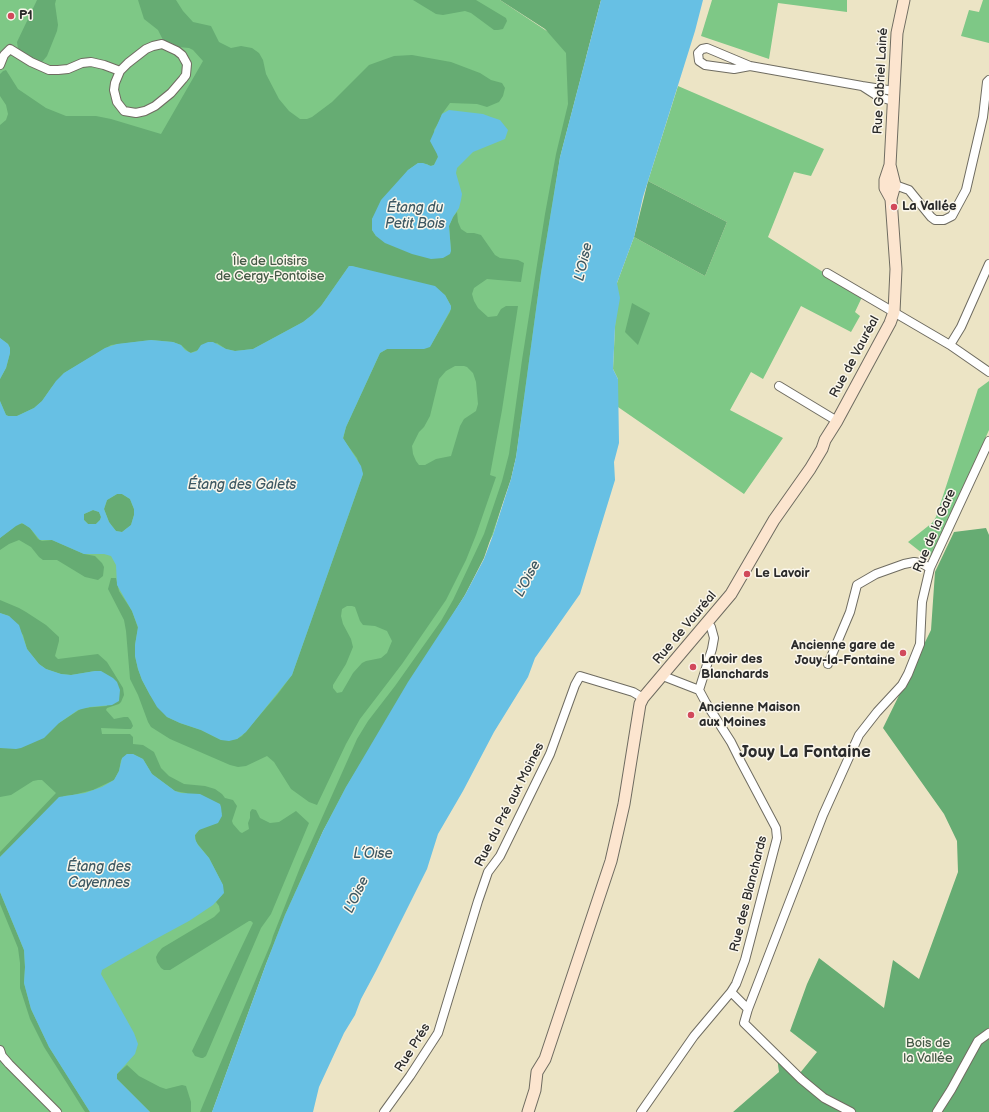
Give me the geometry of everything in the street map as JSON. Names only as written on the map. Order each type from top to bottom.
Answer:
[{"type":"street","name":"Rue Gabriel Lainé","points":[[894,312],[896,269],[891,199],[894,185],[890,165],[897,33],[904,0]]},
{"type":"street","points":[[162,44],[182,55],[187,64],[186,75],[171,93],[149,110],[136,113],[124,111],[119,106],[115,98],[115,83],[120,71],[146,49],[162,44]]},
{"type":"street","points":[[750,66],[734,69],[705,65],[700,61],[698,53],[702,49],[706,48],[750,66],[862,86],[879,97],[894,96]]},
{"type":"street","points":[[0,65],[4,55],[10,49],[31,62],[49,70],[68,69],[82,63],[91,62],[120,71]]},
{"type":"street","points":[[894,185],[909,190],[930,217],[935,220],[944,220],[952,216],[966,190],[983,116],[987,82],[989,80]]},
{"type":"street","name":"Rue Gabriel Lainé","points":[[890,165],[885,180],[886,188],[891,199]]},
{"type":"street","points":[[950,345],[961,327],[989,264]]},
{"type":"street","points":[[827,273],[950,345],[989,372]]},
{"type":"street","name":"Rue de Vauréal","points":[[528,1112],[535,1090],[546,1075],[545,1059],[611,861],[624,804],[640,704],[643,698],[731,594],[774,520],[810,470],[822,450],[827,436],[837,421],[890,323],[894,312]]},
{"type":"street","points":[[779,386],[837,421]]},
{"type":"street","name":"Rue de la Gare","points":[[851,1112],[824,1098],[801,1079],[744,1023],[748,1009],[823,815],[859,735],[877,712],[902,685],[908,674],[920,644],[922,602],[930,568],[986,456],[989,441]]},
{"type":"street","points":[[828,664],[850,612],[857,585],[876,574],[904,564],[914,562],[921,563],[930,568]]},
{"type":"street","points":[[663,676],[700,690],[714,638],[711,627],[707,622]]},
{"type":"street","name":"Rue du Pré aux Moines","points":[[465,945],[488,872],[500,856],[550,754],[575,685],[580,676],[633,692],[643,698]]},
{"type":"street","name":"Rue des Blanchards","points":[[641,1112],[694,1036],[736,984],[745,960],[777,838],[777,832],[731,742],[706,703],[700,690]]},
{"type":"street","name":"Rue Prés","points":[[384,1112],[438,1034],[465,945]]},
{"type":"street","points":[[731,992],[748,1009]]},
{"type":"street","points":[[937,1112],[978,1041],[989,1033]]},
{"type":"street","points":[[1,1054],[57,1112]]},
{"type":"green space","name":"Île de Loisirs de Cergy-Pontoise","points":[[0,0],[500,0],[586,57],[560,157],[516,457],[493,535],[323,831],[266,964],[212,1112],[0,1112]]},
{"type":"green space","points":[[37,0],[56,0],[55,4],[58,25],[47,56],[42,62],[38,63],[18,49],[17,42]]},
{"type":"green space","points":[[138,0],[176,0],[193,22],[211,26],[219,42],[231,48],[241,46],[252,48],[259,53],[263,60],[266,74],[279,99],[289,111],[300,119],[312,117],[332,102],[369,65],[394,56],[412,55],[451,62],[480,73],[491,80],[502,83],[505,88],[503,96],[499,102],[487,107],[477,104],[450,103],[442,114],[434,130],[438,157],[434,165],[430,166],[427,164],[418,163],[408,170],[372,219],[372,230],[376,236],[451,251],[449,226],[457,212],[458,222],[461,229],[467,233],[481,235],[495,255],[500,258],[518,260],[524,263],[521,282],[487,279],[474,288],[472,294],[478,308],[488,317],[497,316],[501,309],[506,306],[518,306],[502,410],[490,475],[496,477],[476,535],[466,560],[446,600],[402,664],[360,719],[346,744],[317,805],[309,802],[291,789],[274,762],[267,756],[246,766],[238,767],[230,765],[170,739],[151,727],[130,679],[124,620],[108,589],[111,578],[116,578],[119,591],[132,611],[138,628],[135,656],[142,680],[150,695],[167,717],[201,730],[221,740],[237,739],[242,736],[292,675],[363,474],[357,458],[343,439],[346,427],[380,353],[387,349],[431,345],[450,312],[451,306],[445,295],[349,266],[321,306],[312,315],[303,322],[253,349],[235,351],[226,349],[217,343],[190,353],[181,345],[173,342],[151,340],[111,345],[64,373],[42,401],[34,408],[17,416],[11,417],[6,415],[0,401],[0,379],[6,368],[10,348],[8,344],[0,338],[0,125],[6,120],[8,114],[6,105],[0,96],[0,74],[6,70],[18,89],[46,108],[66,116],[96,116],[161,134],[203,61],[193,50],[178,47],[163,40],[158,30],[144,19]],"holes":[[[455,366],[467,367],[473,373],[476,382],[478,404],[476,411],[464,419],[460,426],[451,456],[436,459],[425,465],[419,465],[413,454],[412,446],[419,432],[424,427],[430,416],[439,379],[446,371]],[[347,606],[355,607],[363,625],[375,626],[387,631],[392,641],[387,653],[381,658],[362,663],[353,673],[342,692],[337,693],[333,688],[333,685],[346,664],[353,647],[341,616],[342,609]]]},
{"type":"green space","points":[[413,0],[476,0],[506,18],[507,21],[503,29],[494,30],[471,13],[465,11],[443,15],[436,14]]},
{"type":"green space","points":[[500,0],[601,0],[560,157],[541,273],[516,457],[511,479],[484,558],[465,595],[346,787],[323,831],[285,915],[212,1112],[200,1112],[271,943],[301,865],[357,739],[368,721],[441,621],[453,600],[484,534],[502,481],[509,454],[545,214],[556,154],[568,104],[566,53],[545,29]]},
{"type":"green space","points":[[712,0],[847,0],[847,12],[778,3],[769,59],[701,36]]},
{"type":"green space","points":[[983,0],[989,0],[989,43],[961,36],[969,10],[979,12]]},
{"type":"green space","points":[[678,86],[824,149],[811,176],[794,172],[768,237],[862,297],[855,312],[860,316],[851,332],[801,306],[763,379],[751,372],[730,410],[783,438],[744,494],[618,407],[618,379],[613,369],[617,283],[634,237],[705,276],[727,222],[648,181]]},
{"type":"green space","points":[[648,181],[727,222],[705,276],[634,237]]},
{"type":"green space","points":[[632,303],[650,313],[638,345],[625,332]]},
{"type":"green space","points":[[989,381],[989,430],[945,528],[930,557],[922,553],[908,542],[932,523],[936,517],[978,389]]},
{"type":"green space","points":[[117,494],[122,494],[130,499],[134,509],[131,525],[122,532],[116,531],[112,526],[104,509],[107,500]]},
{"type":"green space","points":[[93,510],[99,512],[101,517],[100,520],[96,524],[88,524],[84,520],[84,514]]},
{"type":"green space","points":[[19,523],[30,528],[38,539],[42,541],[52,540],[84,554],[95,556],[104,567],[103,576],[98,580],[85,577],[57,560],[43,560],[31,547],[19,540],[0,550],[0,538]]},
{"type":"green space","name":"Bois de la Vallée","points":[[986,528],[989,535],[989,1112],[733,1112],[779,1072],[776,1050],[800,1073],[817,1052],[790,1031],[807,984],[819,958],[884,1008],[893,960],[919,979],[958,872],[957,841],[944,814],[883,728],[931,630],[935,572],[954,532]]},
{"type":"green space","points":[[0,600],[26,612],[46,625],[59,637],[55,656],[58,659],[98,654],[107,662],[123,688],[124,695],[119,704],[107,708],[106,710],[114,719],[128,717],[133,726],[131,729],[101,728],[102,734],[130,734],[133,737],[133,744],[143,745],[154,752],[161,768],[169,776],[184,784],[205,786],[215,789],[225,798],[233,800],[237,806],[232,821],[242,833],[249,829],[248,823],[252,809],[256,810],[260,818],[270,823],[279,822],[296,811],[309,823],[271,914],[261,928],[206,1056],[203,1058],[195,1056],[192,1051],[253,923],[249,921],[170,970],[164,970],[161,968],[156,957],[162,948],[214,917],[220,911],[216,902],[222,895],[223,885],[209,858],[196,842],[195,835],[201,828],[217,823],[222,813],[186,793],[175,791],[152,774],[143,759],[133,754],[127,754],[121,760],[119,771],[114,780],[93,790],[64,796],[0,857],[0,852],[56,793],[42,780],[38,780],[33,781],[11,795],[0,797],[0,748],[59,723],[82,708],[107,706],[95,671],[71,675],[61,674],[46,669],[39,664],[27,649],[23,635],[9,616],[0,613]]},
{"type":"green space","points":[[0,892],[24,950],[24,983],[31,1009],[49,1047],[90,1112],[85,1112],[44,1047],[30,1019],[20,988],[20,963],[18,948],[0,904]]},
{"type":"green space","points":[[127,1065],[139,1076],[160,1087],[166,1089],[182,1085],[186,1086],[191,1102],[191,1112],[150,1112],[117,1079],[117,1074]]},
{"type":"water","name":"L’Oise","points":[[601,0],[703,0],[695,31],[643,197],[634,237],[617,283],[620,298],[615,327],[613,369],[618,379],[619,443],[614,462],[615,480],[580,594],[535,658],[528,677],[494,732],[463,791],[438,834],[427,869],[361,999],[355,1015],[344,1033],[319,1087],[313,1112],[212,1112],[285,915],[323,831],[346,787],[408,682],[465,595],[484,559],[493,535],[511,479],[516,457],[541,273],[560,157]]},
{"type":"water","name":"Étang du Petit Bois","points":[[449,110],[483,114],[500,120],[508,130],[505,139],[473,152],[457,168],[456,173],[462,194],[459,208],[449,226],[451,251],[450,254],[443,258],[431,259],[412,254],[385,243],[376,236],[372,230],[372,219],[381,200],[408,170],[418,163],[431,166],[434,165],[438,157],[430,141],[442,114]]},
{"type":"water","name":"Étang des Galets","points":[[349,266],[352,266],[435,286],[445,295],[451,309],[430,347],[424,349],[387,349],[380,353],[346,427],[343,438],[361,466],[363,474],[292,675],[246,732],[237,739],[229,741],[221,740],[201,730],[167,717],[157,707],[142,680],[138,669],[135,656],[135,645],[138,627],[132,611],[117,585],[116,565],[111,556],[104,554],[84,554],[52,540],[40,540],[30,528],[22,523],[0,538],[0,401],[6,415],[8,416],[17,416],[34,408],[42,401],[56,381],[64,373],[105,348],[117,344],[151,340],[173,342],[181,345],[185,350],[191,353],[197,351],[201,345],[208,342],[213,342],[226,349],[235,351],[253,349],[303,322],[321,306]],"holes":[[[117,494],[122,494],[130,499],[134,509],[131,525],[122,532],[116,531],[112,526],[104,509],[107,500]],[[93,510],[99,512],[101,517],[100,520],[96,524],[88,524],[84,520],[84,514]]]},
{"type":"water","points":[[0,338],[8,344],[10,353],[6,368],[0,379]]},
{"type":"water","points":[[0,613],[9,616],[19,625],[27,649],[39,664],[46,669],[61,674],[71,675],[101,671],[117,682],[120,690],[119,701],[112,705],[90,707],[78,710],[59,723],[44,738],[21,748],[0,748]]},
{"type":"water","name":"Étang des Cayennes","points":[[127,754],[133,754],[143,759],[152,774],[175,791],[181,793],[200,794],[220,804],[222,816],[218,823],[199,830],[195,835],[195,839],[209,858],[223,885],[224,893],[213,905],[189,921],[102,970],[101,974],[134,1033],[138,1044],[135,1054],[117,1074],[117,1079],[150,1112],[90,1112],[49,1047],[31,1009],[24,983],[24,950],[0,892],[0,857],[59,797],[85,793],[102,787],[114,780],[119,771],[122,758]]},
{"type":"place","name":"P1","points":[[11,16]]},
{"type":"place","name":"La Vallée","points":[[894,207]]},
{"type":"place","name":"Le Lavoir","points":[[747,574]]},
{"type":"place","name":"Ancienne gare de Jouy-la-Fontaine","points":[[903,653]]},
{"type":"place","name":"Lavoir des Blanchards","points":[[693,667]]},
{"type":"place","name":"Ancienne Maison aux Moines","points":[[691,715]]},
{"type":"district","name":"Jouy La Fontaine","points":[[805,753]]},
{"type":"water label","name":"L'Oise","points":[[584,262]]},
{"type":"water label","name":"L'Oise","points":[[528,579]]},
{"type":"water label","name":"L'Oise","points":[[357,895]]}]
